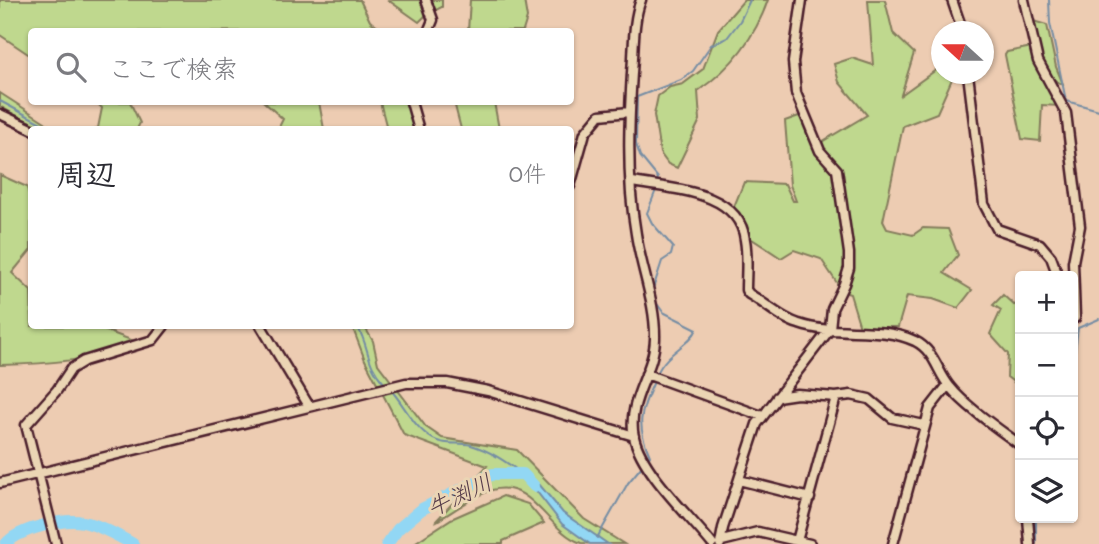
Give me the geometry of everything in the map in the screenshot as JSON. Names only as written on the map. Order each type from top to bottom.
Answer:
[{"type":"street","points":[[426,0],[433,20],[430,28]]},
{"type":"street","points":[[641,0],[636,20],[629,112],[635,232],[655,345],[635,401],[634,436],[649,468],[686,516],[712,544]]},
{"type":"street","points":[[802,0],[793,62],[796,93],[820,151],[837,170],[849,268],[832,309],[830,330],[762,416],[738,480],[721,543],[758,532],[810,544]]},
{"type":"street","points":[[952,0],[959,21]]},
{"type":"street","points":[[1024,0],[1038,61],[1066,113],[1080,226],[1073,271]]},
{"type":"street","points":[[969,84],[984,204],[988,215],[997,229],[1040,244],[1051,257],[1056,271]]},
{"type":"street","points":[[412,105],[418,126]]},
{"type":"street","points":[[574,172],[585,133],[600,115],[629,112]]},
{"type":"street","points":[[0,114],[28,127]]},
{"type":"street","points":[[632,182],[719,201],[737,220],[746,238],[746,290],[749,294],[800,325],[883,333],[913,341],[933,357],[948,385],[1015,441]]},
{"type":"street","points":[[56,544],[26,425],[57,390],[71,369],[84,361],[153,340],[162,329]]},
{"type":"street","points":[[263,329],[309,405]]},
{"type":"street","points":[[646,374],[762,416]]},
{"type":"street","points":[[0,482],[406,383],[447,383],[488,391],[634,436]]},
{"type":"street","points":[[893,544],[924,425],[930,408],[948,385]]},
{"type":"street","points":[[777,397],[797,394],[836,397],[851,395],[869,399],[892,418],[924,425]]},
{"type":"street","points":[[797,541],[836,397]]},
{"type":"street","points":[[738,480],[810,498]]},
{"type":"street","points":[[1028,523],[1030,544]]},
{"type":"green space","points":[[0,0],[360,0],[370,21],[379,28],[28,28],[28,54],[0,35]]},
{"type":"green space","points":[[388,0],[442,0],[442,7],[419,22]]},
{"type":"green space","points":[[470,0],[524,0],[527,18],[524,28],[468,28]]},
{"type":"green space","points":[[744,0],[768,0],[756,27],[740,51],[721,72],[698,91],[700,120],[677,168],[668,164],[660,153],[654,115],[658,96],[670,87],[683,84],[703,69],[718,30]]},
{"type":"green space","points":[[868,0],[885,0],[893,33],[914,53],[901,95],[931,74],[931,84],[950,84],[937,113],[903,126],[883,221],[887,229],[913,235],[923,228],[948,229],[958,255],[944,273],[972,290],[958,308],[933,299],[907,296],[898,327],[860,327],[850,294],[838,290],[837,283],[821,259],[794,250],[781,258],[749,237],[742,220],[733,209],[744,182],[785,184],[793,201],[796,201],[790,185],[785,121],[799,116],[814,136],[823,141],[867,115],[839,82],[834,64],[852,58],[873,65]]},
{"type":"green space","points":[[1033,21],[1047,25],[1056,67],[1063,84],[1056,81],[1045,67]]},
{"type":"green space","points":[[1032,47],[1059,106],[1042,105],[1040,141],[1022,139],[1005,55],[1007,52]]},
{"type":"green space","points":[[0,93],[49,126],[34,124],[0,106]]},
{"type":"green space","points":[[99,105],[131,105],[140,123],[138,126],[98,126],[102,108]]},
{"type":"green space","points":[[267,105],[320,105],[323,126],[280,126],[283,119]]},
{"type":"green space","points":[[381,105],[407,105],[416,126],[386,126]]},
{"type":"green space","points":[[455,105],[495,105],[498,126],[460,126]]},
{"type":"green space","points":[[0,175],[27,187],[28,191],[28,254],[12,273],[28,288],[28,329],[101,329],[142,344],[72,360],[0,365]]},
{"type":"green space","points":[[1003,295],[1015,305],[1015,383],[1007,377],[1008,354],[990,334],[1001,310],[993,305]]},
{"type":"green space","points":[[353,329],[366,329],[373,341],[378,364],[426,427],[442,438],[517,450],[584,519],[624,544],[581,543],[569,537],[529,499],[506,489],[485,492],[435,522],[487,466],[404,435],[365,360]]},
{"type":"green space","points":[[503,496],[528,504],[544,523],[503,541],[503,544],[413,544],[451,519]]},
{"type":"water","points":[[523,474],[539,484],[563,513],[608,544],[590,544],[562,524]]},
{"type":"waterway","points":[[657,181],[658,178],[640,156],[636,144],[637,97],[681,80],[693,71],[711,45],[727,38],[740,21],[750,0]]},
{"type":"waterway","points":[[1049,0],[1050,23],[1066,101],[1099,110]]},
{"type":"waterway","points":[[0,101],[44,126]]},
{"type":"waterway","points":[[653,289],[662,261],[671,255],[673,247],[652,223],[647,213],[656,190]]},
{"type":"waterway","points":[[655,301],[663,312],[697,329],[694,335],[666,360],[657,374]]},
{"type":"waterway","points":[[1077,334],[1078,328],[1099,319]]},
{"type":"waterway","points":[[358,329],[374,369],[384,383]]},
{"type":"waterway","points":[[648,459],[650,456],[641,425],[646,400],[655,379]]},
{"type":"waterway","points":[[391,390],[415,423],[433,439],[478,447],[523,474]]},
{"type":"waterway","points":[[597,538],[628,483],[642,466]]},
{"type":"waterway","name":"牛渕川","points":[[387,544],[398,529],[422,509],[493,474],[523,474],[534,486]]},
{"type":"waterway","name":"牛渕川","points":[[6,544],[31,529],[75,521],[109,531],[133,544]]},
{"type":"waterway","points":[[1036,523],[1036,544]]}]
